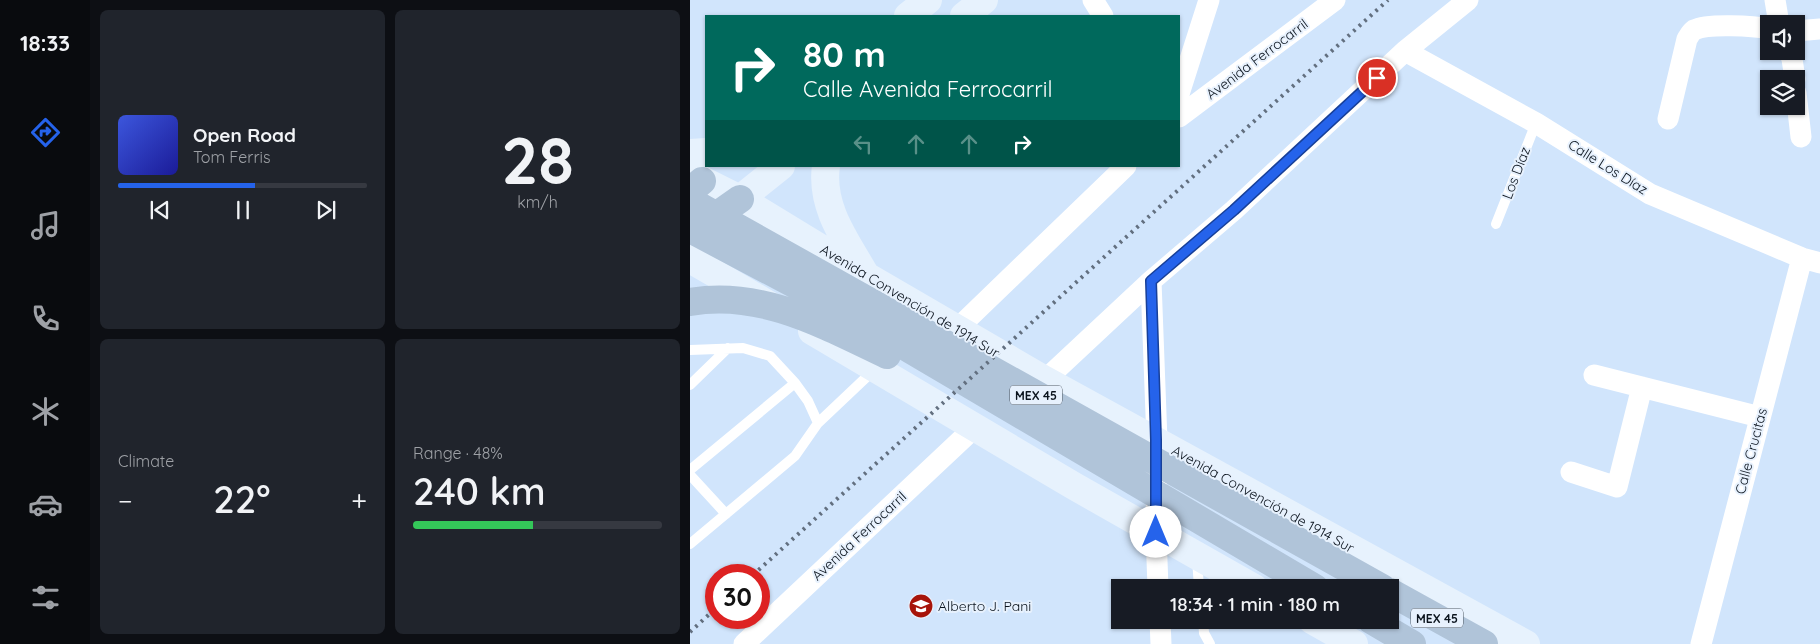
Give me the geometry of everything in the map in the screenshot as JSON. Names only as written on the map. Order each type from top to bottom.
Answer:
[{"type":"main road","points":[[909,15],[928,0]]},
{"type":"main road","points":[[965,15],[984,0]]},
{"type":"main road","points":[[690,153],[705,152]]},
{"type":"main road","points":[[690,234],[740,199],[780,167]]},
{"type":"main road","points":[[826,167],[824,177],[827,201],[838,227],[868,277]]},
{"type":"main road","name":"Avenida Convención de 1914 Sur","points":[[698,183],[740,199],[896,294],[1045,380],[1526,644]]},
{"type":"main road","name":"Avenida Convención de 1914 Sur","points":[[698,183],[1367,579]]},
{"type":"main road","name":"MEX 45","points":[[690,229],[832,304],[1300,579]]},
{"type":"main road","points":[[690,259],[974,428],[1238,579]]},
{"type":"main road","points":[[690,285],[733,284]]},
{"type":"main road","points":[[867,363],[898,340],[904,332],[908,320],[906,309],[896,294]]},
{"type":"main road","points":[[690,302],[708,298],[751,301],[814,320],[927,374],[955,377]]},
{"type":"main road","points":[[915,392],[913,368],[916,349],[923,341],[952,327]]},
{"type":"main road","points":[[1074,486],[1066,460],[1070,447],[1076,436],[1090,423],[1110,415]]},
{"type":"main road","name":"MEX 45","points":[[1399,597],[1484,644]]},
{"type":"main road","points":[[1328,629],[1354,644]]},
{"type":"main road","name":"MEX 45","points":[[1386,629],[1412,644]]},
{"type":"street","points":[[1094,0],[1102,15]]},
{"type":"street","points":[[1180,91],[1209,0]]},
{"type":"street","name":"Avenida Ferrocarril","points":[[1180,116],[1335,0]]},
{"type":"street","points":[[1045,380],[1151,281],[1234,210],[1405,51],[1468,0]]},
{"type":"street","points":[[1775,0],[1778,15]]},
{"type":"street","points":[[1668,118],[1687,38],[1693,30],[1703,27],[1760,27]]},
{"type":"street","points":[[1805,30],[1820,28]]},
{"type":"street","name":"Calle Los Díaz","points":[[1405,51],[1536,123],[1650,194],[1811,260]]},
{"type":"street","points":[[1798,115],[1801,137]]},
{"type":"street","points":[[952,327],[1125,167]]},
{"type":"street","name":"Calle Crucitas","points":[[1701,644],[1760,416],[1811,260]]},
{"type":"street","points":[[1151,281],[1158,579]]},
{"type":"street","points":[[1594,375],[1760,416]]},
{"type":"street","points":[[1571,472],[1617,487],[1642,387]]},
{"type":"street","name":"Avenida Ferrocarril","points":[[744,644],[974,428]]},
{"type":"street","points":[[1160,629],[1161,644]]},
{"type":"lane","name":"Los Díaz","points":[[1496,224],[1536,123]]},
{"type":"lane","points":[[690,385],[728,348]]},
{"type":"lane","points":[[690,350],[743,348],[770,356],[795,383],[808,401],[818,423]]},
{"type":"lane","points":[[690,544],[796,456],[818,423],[867,363]]},
{"type":"lane","points":[[690,470],[795,383]]},
{"type":"lane","points":[[690,474],[726,514]]},
{"type":"lane","points":[[1196,555],[1198,579]]},
{"type":"lane","points":[[1203,629],[1210,644]]},
{"type":"railway","points":[[765,564],[1388,0]]},
{"type":"railway","points":[[690,632],[705,618]]},
{"type":"place","name":"Alberto J. Pani","points":[[921,606]]},
{"type":"route","points":[[1156,532],[1156,440],[1151,281],[1234,210],[1377,78]]}]
